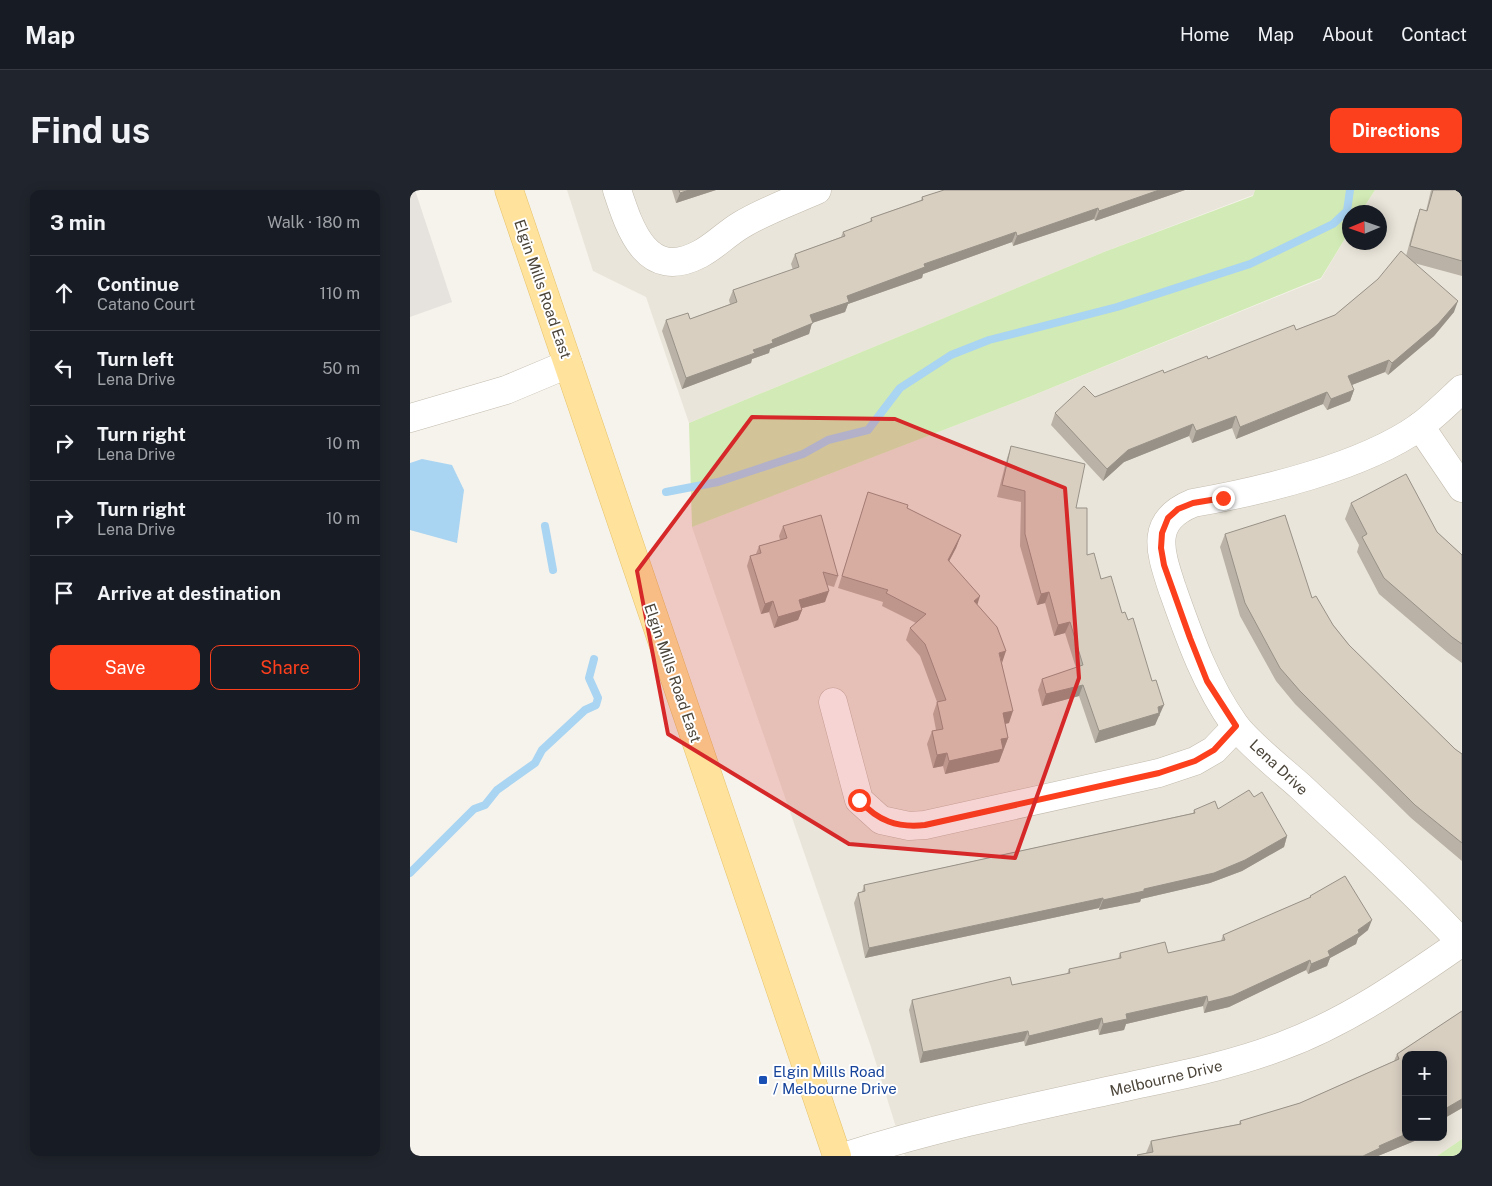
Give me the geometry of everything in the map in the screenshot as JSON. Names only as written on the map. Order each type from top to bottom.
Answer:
[{"type":"main road","name":"Elgin Mills Road East","points":[[509,190],[837,1156]]},
{"type":"street","points":[[617,190],[631,230],[641,246],[652,257],[668,261],[683,261],[712,247],[740,226],[817,190]]},
{"type":"street","points":[[410,418],[506,390],[568,364]]},
{"type":"street","name":"Lena Drive","points":[[1462,389],[1420,426],[1366,454],[1314,474],[1193,503],[1178,509],[1168,518],[1162,533],[1161,548],[1164,565],[1207,681],[1236,726],[1429,908],[1462,942]]},
{"type":"street","points":[[1420,426],[1462,488]]},
{"type":"street","points":[[833,702],[859,800],[869,811],[882,820],[909,826],[925,825],[1159,773],[1195,761],[1214,750],[1236,726]]},
{"type":"street","name":"Melbourne Drive","points":[[846,1156],[890,1142],[974,1120],[1246,1060],[1322,1030],[1360,1010],[1462,942]]},
{"type":"highlighted area","points":[[752,417],[895,419],[1065,488],[1079,678],[1015,858],[849,844],[668,734],[637,571]]},
{"type":"shaded area","points":[[410,190],[415,190],[452,302],[410,317]]},
{"type":"shaded area","points":[[567,190],[1255,190],[1253,195],[1104,252],[689,423],[646,297],[593,271]]},
{"type":"shaded area","points":[[1375,190],[1462,190],[1462,1139],[1437,1156],[905,1156],[871,1047],[692,527],[1024,399],[1321,279],[1342,244],[1342,250],[1387,250],[1387,205],[1365,205]]},
{"type":"green space","points":[[1255,190],[1375,190],[1365,205],[1342,205],[1342,244],[1321,278],[1024,399],[692,527],[689,423],[1104,252],[1253,196]]},
{"type":"green space","points":[[1462,1139],[1462,1156],[1437,1156]]},
{"type":"water","points":[[422,459],[452,465],[464,490],[457,543],[410,530],[410,463]]},
{"type":"building","points":[[944,190],[1159,190],[1099,211],[1098,208],[1017,236],[1016,232],[924,264],[925,267],[847,296],[849,302],[810,315],[813,323],[772,340],[773,343],[753,350],[755,353],[686,378],[666,320],[688,313],[690,319],[737,302],[733,290],[799,267],[795,254],[845,236],[843,232],[872,221],[871,218],[923,200],[922,197]]},
{"type":"building","points":[[1433,190],[1462,190],[1462,261],[1410,246],[1420,209],[1427,211]]},
{"type":"building","points":[[1401,251],[1458,301],[1438,324],[1392,363],[1389,360],[1348,376],[1354,390],[1331,399],[1327,392],[1240,427],[1236,416],[1196,431],[1193,424],[1128,450],[1107,469],[1055,413],[1084,386],[1095,397],[1163,370],[1164,373],[1207,356],[1208,359],[1294,325],[1296,330],[1335,315],[1378,279]]},
{"type":"building","points":[[1011,446],[1085,464],[1076,508],[1087,508],[1087,555],[1094,553],[1101,579],[1111,576],[1122,613],[1125,612],[1128,620],[1133,618],[1152,681],[1156,680],[1164,705],[1158,707],[1159,713],[1099,731],[1083,685],[1046,694],[1042,679],[1083,665],[1070,622],[1058,625],[1049,592],[1041,594],[1025,534],[1025,491],[1002,485]]},
{"type":"building","points":[[1406,474],[1437,532],[1462,555],[1462,644],[1384,578],[1362,537],[1367,534],[1351,503]]},
{"type":"building","points":[[868,492],[908,505],[907,508],[961,535],[948,560],[980,596],[974,601],[997,627],[1006,651],[999,653],[1013,711],[1003,713],[1008,738],[1001,739],[1003,749],[949,761],[947,753],[937,755],[932,731],[943,729],[937,702],[946,700],[925,644],[910,628],[926,614],[886,593],[888,590],[842,576]]},
{"type":"building","points":[[821,515],[838,576],[823,572],[829,591],[799,600],[802,610],[778,617],[773,601],[765,604],[750,556],[761,553],[759,546],[787,538],[783,526]]},
{"type":"building","points":[[1285,515],[1312,598],[1316,596],[1333,625],[1349,645],[1462,754],[1462,843],[1415,805],[1300,691],[1280,668],[1245,603],[1225,534]]},
{"type":"building","points":[[1249,790],[1254,797],[1262,792],[1287,836],[1245,860],[1214,873],[1103,900],[1103,898],[869,948],[858,893],[865,891],[864,885],[1195,813],[1194,810],[1215,801],[1218,809]]},
{"type":"building","points":[[1345,876],[1372,920],[1358,930],[1359,933],[1328,951],[1330,956],[1311,964],[1310,960],[1232,996],[1208,1002],[1207,996],[1126,1014],[1127,1019],[1103,1024],[1102,1018],[1029,1036],[1028,1031],[923,1052],[912,1000],[1010,977],[1012,985],[1070,973],[1069,969],[1121,958],[1120,953],[1165,942],[1168,953],[1225,940],[1223,935],[1311,897]]},
{"type":"building","points":[[1462,1011],[1462,1099],[1447,1108],[1447,1051],[1402,1051],[1402,1136],[1379,1146],[1380,1148],[1363,1156],[1137,1155],[1153,1152],[1151,1141],[1241,1124],[1240,1121],[1300,1103],[1399,1059],[1397,1054]]},
{"type":"waterway","points":[[666,492],[718,482],[803,454],[828,440],[868,430],[900,388],[951,355],[989,340],[1117,307],[1250,264],[1333,224],[1347,211],[1350,190]]},
{"type":"waterway","points":[[545,526],[553,570]]},
{"type":"waterway","points":[[410,873],[474,809],[485,805],[497,790],[535,763],[542,750],[585,710],[596,705],[598,698],[589,678],[594,659]]},
{"type":"place","name":"Elgin Mills Road / Melbourne Drive","points":[[763,1080]]},
{"type":"route","points":[[859,800],[869,811],[882,820],[909,826],[925,825],[1159,773],[1195,761],[1214,750],[1236,726],[1207,681],[1164,565],[1161,548],[1162,533],[1168,518],[1178,509],[1193,503],[1223,498]]}]
